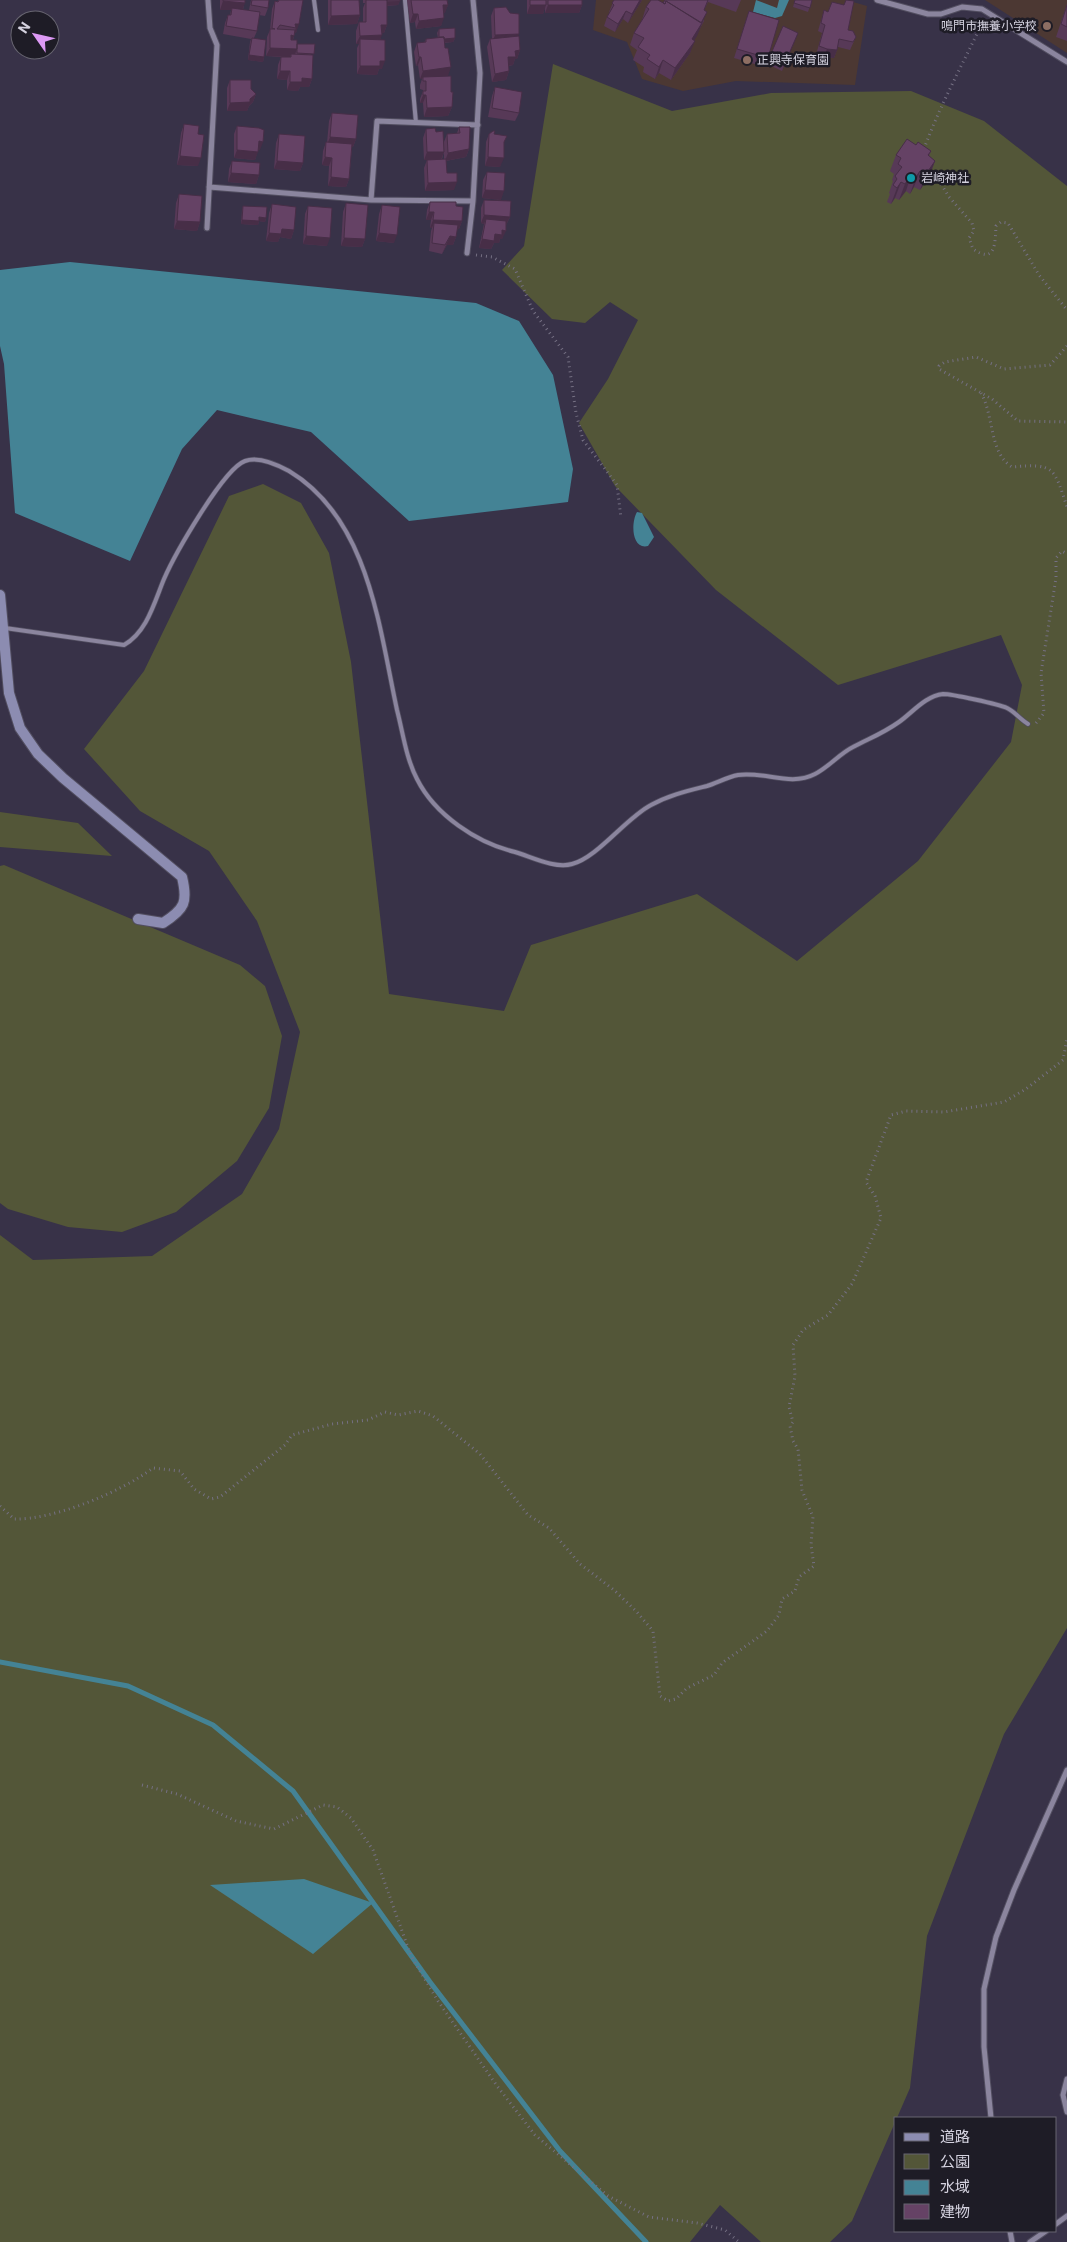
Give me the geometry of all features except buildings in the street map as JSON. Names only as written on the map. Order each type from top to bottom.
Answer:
[{"type":"street","points":[[207,228],[217,45],[210,28],[208,0]]},
{"type":"street","points":[[467,253],[473,201],[480,73],[473,0]]},
{"type":"street","points":[[877,0],[928,14],[942,14],[962,6],[987,11],[1067,62]]},
{"type":"street","points":[[962,6],[965,0]]},
{"type":"street","points":[[371,200],[377,121],[478,125]]},
{"type":"street","points":[[209,187],[371,200],[473,201]]},
{"type":"street","points":[[0,594],[10,692],[20,728],[38,754],[182,877],[186,895],[179,913],[163,923],[138,919]]},
{"type":"street","points":[[991,2117],[984,2047],[984,1989],[996,1937],[1014,1890],[1067,1770]]},
{"type":"street","points":[[1067,2080],[1063,2095],[1067,2112]]},
{"type":"street","points":[[1030,2242],[1045,2232]]},
{"type":"lane","points":[[314,0],[318,30]]},
{"type":"lane","points":[[405,0],[416,123]]},
{"type":"lane","points":[[2,628],[124,645],[136,638],[150,613],[165,576],[212,494],[228,473],[245,461],[261,460],[284,468],[307,482],[334,514],[357,550],[374,604],[408,754],[418,781],[432,801],[451,819],[474,836],[502,849],[552,864],[572,865],[587,857],[648,806],[681,792],[737,775],[760,775],[791,781],[814,774],[852,748],[873,740],[930,698],[944,694],[1006,708],[1028,724]]},
{"type":"path","points":[[923,150],[936,115],[963,66],[977,32]]},
{"type":"path","points":[[926,164],[932,169],[949,197],[972,223],[974,231],[969,238],[973,249],[986,255],[990,254],[994,250],[996,226],[1002,222],[1008,224],[1039,275],[1067,310]]},
{"type":"path","points":[[467,253],[492,257],[515,269],[534,311],[568,357],[576,413],[583,440],[617,485],[621,518]]},
{"type":"path","points":[[1067,346],[1050,365],[1004,369],[976,358],[944,362],[939,366],[939,369],[992,399],[1018,421],[1067,422]]},
{"type":"path","points":[[981,392],[986,403],[999,455],[1012,467],[1046,467],[1052,470],[1058,477],[1067,507]]},
{"type":"path","points":[[1028,724],[1035,723],[1044,713],[1041,673],[1056,578],[1056,558],[1062,551],[1067,554]]},
{"type":"path","points":[[0,1506],[14,1519],[29,1519],[99,1498],[137,1480],[153,1468],[180,1470],[194,1489],[211,1499],[220,1497],[285,1445],[292,1435],[332,1424],[368,1420],[385,1412],[398,1415],[418,1411],[433,1416],[480,1454],[528,1515],[549,1528],[580,1564],[636,1610],[653,1631],[660,1696],[668,1701],[676,1700],[687,1688],[714,1676],[722,1662],[767,1631],[779,1615],[782,1599],[795,1591],[799,1577],[814,1566],[811,1545],[814,1518],[802,1490],[798,1449],[793,1441],[790,1426],[794,1422],[789,1406],[795,1376],[793,1345],[803,1330],[828,1315],[852,1284],[881,1218],[875,1196],[866,1182],[891,1115],[906,1111],[944,1112],[1004,1102],[1026,1089],[1063,1060],[1067,1039]]},
{"type":"path","points":[[142,1785],[177,1794],[236,1821],[274,1829],[323,1805],[337,1807],[351,1818],[373,1850],[411,1956],[438,2001],[497,2086],[535,2135],[608,2196],[649,2217],[697,2223],[725,2230],[740,2242]]},
{"type":"shaded area","name":"正興寺保育園","points":[[596,0],[846,0],[867,6],[855,85],[736,81],[683,91],[642,79],[627,42],[593,30]]},
{"type":"shaded area","name":"鳴門市撫養小学校","points":[[985,0],[1067,0],[1067,53]]},
{"type":"green space","points":[[553,64],[672,111],[771,93],[911,91],[984,121],[1067,186],[1067,1628],[1004,1734],[927,1936],[910,2088],[897,2117],[894,2117],[894,2125],[852,2221],[830,2242],[761,2242],[720,2205],[690,2242],[0,2242],[0,1235],[33,1260],[152,1256],[242,1194],[279,1129],[300,1032],[257,921],[209,851],[140,811],[84,749],[144,671],[229,496],[263,484],[301,503],[329,553],[351,662],[389,994],[504,1011],[531,945],[697,894],[797,961],[918,861],[1011,742],[1022,685],[1001,635],[838,685],[716,590],[615,486],[579,423],[608,379],[638,320],[610,302],[585,323],[552,319],[502,270],[524,246]]},
{"type":"green space","points":[[0,812],[78,823],[112,856],[0,847]]},
{"type":"green space","points":[[4,865],[240,965],[265,986],[282,1036],[269,1108],[237,1161],[176,1212],[122,1232],[68,1227],[8,1209],[0,1203],[0,866]]},
{"type":"water","points":[[756,0],[777,8],[779,0],[789,0],[782,16],[775,18],[753,12]]},
{"type":"water","points":[[70,262],[476,303],[519,321],[553,375],[573,469],[568,502],[409,521],[311,432],[217,410],[182,449],[130,561],[15,513],[4,364],[0,346],[0,270]]},
{"type":"water","points":[[637,512],[642,513],[654,537],[648,546],[642,546],[635,540],[633,528]]},
{"type":"water","points":[[304,1879],[373,1903],[313,1954],[210,1885]]},
{"type":"waterway","points":[[0,1662],[128,1686],[213,1725],[293,1791],[430,1982],[560,2151],[646,2242]]},
{"type":"place","name":"鳴門市撫養小学校","points":[[1047,26]]},
{"type":"place","name":"正興寺保育園","points":[[747,60]]},
{"type":"place","name":"岩崎神社","points":[[911,178]]}]
